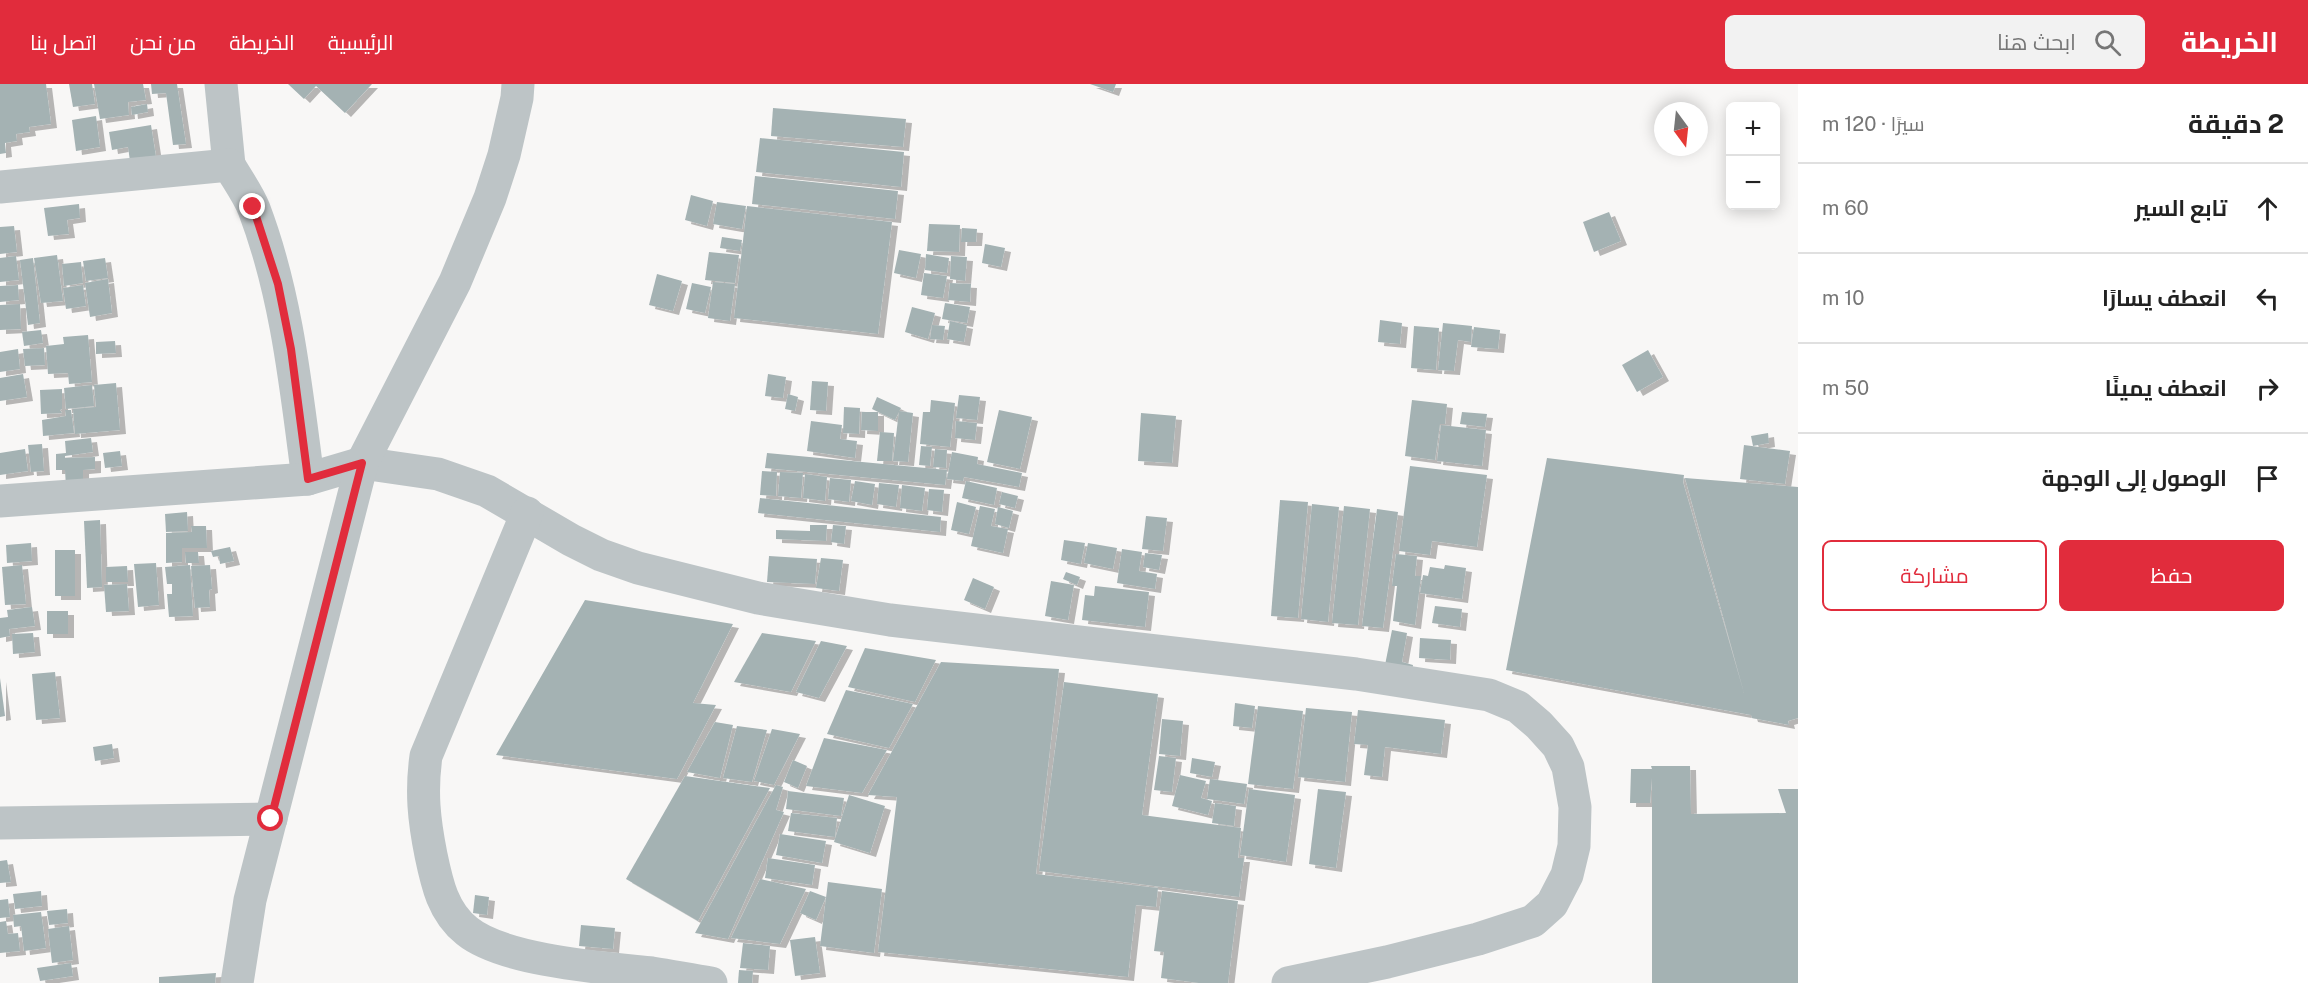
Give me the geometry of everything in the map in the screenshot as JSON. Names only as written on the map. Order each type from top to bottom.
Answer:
[{"type":"street","points":[[221,84],[229,165],[253,207],[278,284],[291,349],[308,479]]},
{"type":"street","points":[[237,983],[250,900],[362,463],[455,282],[504,155],[518,84]]},
{"type":"street","points":[[0,187],[229,165]]},
{"type":"street","points":[[0,501],[308,479],[362,463],[438,474],[487,490],[571,540],[601,555],[638,568],[758,598],[890,620],[1356,674],[1489,695],[1518,707],[1539,724],[1557,746],[1568,767],[1575,807],[1574,846],[1567,875],[1552,904],[1533,921],[1478,939],[1387,962],[1288,983]]},
{"type":"street","points":[[527,513],[426,756],[422,786],[426,830],[437,887],[450,914],[468,932],[502,949],[571,963],[711,983]]},
{"type":"street","points":[[0,823],[271,819]]},
{"type":"building","points":[[0,84],[46,84],[51,124],[29,127],[30,132],[16,134],[17,141],[5,143],[6,153],[0,154]]},
{"type":"building","points":[[69,84],[92,84],[95,104],[73,107]]},
{"type":"building","points":[[94,84],[143,84],[146,100],[128,102],[129,115],[100,119]]},
{"type":"building","points":[[151,84],[177,84],[186,144],[173,145],[166,93],[152,94]]},
{"type":"building","points":[[288,84],[372,84],[345,113],[316,86],[304,99]]},
{"type":"building","points":[[1090,84],[1116,84],[1113,92]]},
{"type":"building","points":[[147,104],[148,112],[132,115],[131,107]]},
{"type":"building","points":[[773,108],[906,119],[903,147],[771,136]]},
{"type":"building","points":[[96,116],[100,147],[76,151],[72,120]]},
{"type":"building","points":[[151,125],[156,157],[130,161],[128,147],[112,150],[109,132]]},
{"type":"building","points":[[760,138],[904,152],[901,187],[756,172]]},
{"type":"building","points":[[755,176],[898,191],[895,219],[752,204]]},
{"type":"building","points":[[691,195],[713,201],[707,226],[685,220]]},
{"type":"building","points":[[717,202],[746,206],[742,229],[713,224]]},
{"type":"building","points":[[79,204],[80,218],[67,220],[69,234],[48,236],[44,208]]},
{"type":"building","points":[[747,206],[892,222],[878,334],[734,318]]},
{"type":"building","points":[[1609,212],[1621,241],[1594,252],[1583,222]]},
{"type":"building","points":[[929,224],[960,225],[959,252],[927,251]]},
{"type":"building","points":[[14,226],[17,252],[0,254],[0,227]]},
{"type":"building","points":[[962,228],[977,229],[976,242],[961,242]]},
{"type":"building","points":[[722,237],[742,240],[740,251],[720,248]]},
{"type":"building","points":[[985,244],[1005,248],[1001,267],[982,263]]},
{"type":"building","points":[[899,250],[921,254],[916,278],[894,273]]},
{"type":"building","points":[[709,252],[739,255],[735,283],[705,280]]},
{"type":"building","points":[[926,254],[949,258],[947,273],[925,270]]},
{"type":"building","points":[[57,255],[63,301],[41,303],[34,258]]},
{"type":"building","points":[[16,256],[19,280],[0,282],[0,258]]},
{"type":"building","points":[[951,256],[967,257],[965,281],[950,279]]},
{"type":"building","points":[[33,258],[40,323],[28,325],[20,260]]},
{"type":"building","points":[[105,258],[108,278],[86,281],[83,261]]},
{"type":"building","points":[[81,262],[83,283],[64,286],[62,264]]},
{"type":"building","points":[[924,273],[947,276],[943,298],[921,295]]},
{"type":"building","points":[[657,274],[682,281],[673,311],[649,305]]},
{"type":"building","points":[[108,279],[112,313],[90,317],[85,283]]},
{"type":"building","points":[[713,282],[735,284],[730,321],[708,318]]},
{"type":"building","points":[[692,283],[711,287],[705,313],[686,309]]},
{"type":"building","points":[[950,283],[971,284],[970,302],[948,300]]},
{"type":"building","points":[[18,285],[19,300],[0,302],[0,286]]},
{"type":"building","points":[[83,285],[86,306],[66,309],[63,288]]},
{"type":"building","points":[[945,303],[970,307],[967,323],[942,319]]},
{"type":"building","points":[[20,304],[21,329],[0,330],[0,305]]},
{"type":"building","points":[[912,307],[935,313],[928,339],[905,332]]},
{"type":"building","points":[[1380,320],[1402,323],[1400,344],[1378,342]]},
{"type":"building","points":[[950,321],[967,325],[964,342],[947,339]]},
{"type":"building","points":[[1443,323],[1472,326],[1471,342],[1458,340],[1454,371],[1438,370]]},
{"type":"building","points":[[932,325],[945,326],[943,340],[930,339]]},
{"type":"building","points":[[1414,326],[1439,328],[1436,370],[1411,368]]},
{"type":"building","points":[[1474,327],[1500,330],[1498,349],[1471,347]]},
{"type":"building","points":[[41,330],[43,343],[24,346],[22,332]]},
{"type":"building","points":[[88,335],[92,382],[69,384],[68,373],[48,374],[46,346],[64,344],[63,337]]},
{"type":"building","points":[[115,341],[116,353],[96,354],[96,342]]},
{"type":"building","points":[[44,348],[45,365],[25,366],[23,349]]},
{"type":"building","points":[[18,349],[20,369],[0,372],[0,352]]},
{"type":"building","points":[[1648,350],[1663,377],[1637,392],[1622,365]]},
{"type":"building","points":[[23,374],[27,397],[0,401],[0,378]]},
{"type":"building","points":[[768,374],[786,377],[783,398],[765,396]]},
{"type":"building","points":[[812,381],[828,382],[826,411],[810,410]]},
{"type":"building","points":[[116,383],[120,430],[75,434],[73,409],[96,407],[94,385]]},
{"type":"building","points":[[92,385],[94,406],[66,409],[64,388]]},
{"type":"building","points":[[62,389],[62,409],[60,410],[62,413],[41,414],[40,390]]},
{"type":"building","points":[[788,394],[798,397],[795,411],[785,409]]},
{"type":"building","points":[[959,395],[980,397],[977,420],[956,418]]},
{"type":"building","points":[[877,397],[901,408],[895,420],[872,409]]},
{"type":"building","points":[[931,400],[955,403],[950,447],[920,444],[923,412],[930,412]]},
{"type":"building","points":[[1412,400],[1447,404],[1445,424],[1440,424],[1435,460],[1405,456]]},
{"type":"building","points":[[844,407],[860,408],[859,434],[843,433]]},
{"type":"building","points":[[65,410],[71,410],[74,433],[43,436],[42,420],[66,416]]},
{"type":"building","points":[[999,410],[1032,417],[1020,469],[987,462]]},
{"type":"building","points":[[899,411],[913,413],[908,462],[893,461]]},
{"type":"building","points":[[862,412],[878,412],[878,431],[861,430]]},
{"type":"building","points":[[1462,412],[1487,414],[1485,427],[1460,424]]},
{"type":"building","points":[[1141,413],[1176,416],[1172,463],[1138,461]]},
{"type":"building","points":[[811,421],[842,425],[840,439],[857,441],[855,458],[807,451]]},
{"type":"building","points":[[956,421],[977,423],[975,440],[955,438]]},
{"type":"building","points":[[1441,425],[1486,430],[1482,466],[1437,461]]},
{"type":"building","points":[[880,432],[894,433],[892,461],[877,461]]},
{"type":"building","points":[[1768,433],[1769,443],[1753,446],[1751,436]]},
{"type":"building","points":[[91,438],[93,452],[65,456],[65,458],[95,457],[95,469],[83,470],[83,487],[66,487],[65,470],[56,470],[56,454],[66,453],[65,441]]},
{"type":"building","points":[[42,444],[44,471],[31,472],[28,445]]},
{"type":"building","points":[[1744,445],[1790,451],[1785,484],[1740,479]]},
{"type":"building","points":[[921,446],[932,447],[930,466],[919,465]]},
{"type":"building","points":[[25,449],[28,471],[0,475],[0,453]]},
{"type":"building","points":[[935,449],[947,450],[946,468],[933,467]]},
{"type":"building","points":[[120,451],[122,466],[105,468],[103,453]]},
{"type":"building","points":[[952,452],[978,457],[977,464],[1022,473],[1019,487],[964,477],[963,481],[947,479]]},
{"type":"building","points":[[767,453],[947,470],[945,485],[765,468]]},
{"type":"building","points":[[1547,458],[1684,475],[1683,482],[1744,693],[1685,478],[1798,487],[1798,718],[1788,721],[1789,725],[1752,718],[1751,715],[1506,670]]},
{"type":"building","points":[[1410,466],[1487,475],[1477,547],[1432,541],[1430,555],[1399,551]]},
{"type":"building","points":[[762,471],[777,472],[776,496],[760,495]]},
{"type":"building","points":[[780,472],[803,473],[801,498],[778,496]]},
{"type":"building","points":[[805,474],[827,477],[825,501],[803,498]]},
{"type":"building","points":[[830,478],[851,480],[849,502],[828,499]]},
{"type":"building","points":[[855,481],[875,484],[872,505],[851,501]]},
{"type":"building","points":[[966,481],[997,488],[994,505],[962,498]]},
{"type":"building","points":[[879,483],[899,485],[896,507],[877,504]]},
{"type":"building","points":[[902,485],[925,488],[922,511],[900,508]]},
{"type":"building","points":[[929,489],[944,490],[942,512],[927,510]]},
{"type":"building","points":[[1002,492],[1018,496],[1015,508],[999,504]]},
{"type":"building","points":[[760,498],[941,517],[940,532],[758,513]]},
{"type":"building","points":[[1280,500],[1308,502],[1298,618],[1271,616]]},
{"type":"building","points":[[957,502],[976,507],[969,534],[951,530]]},
{"type":"building","points":[[1312,504],[1339,507],[1328,622],[1301,619]]},
{"type":"building","points":[[980,506],[995,509],[991,526],[1008,529],[1003,553],[971,546]]},
{"type":"building","points":[[1344,506],[1370,509],[1358,625],[1332,623]]},
{"type":"building","points":[[998,507],[1013,511],[1009,528],[995,524]]},
{"type":"building","points":[[1377,509],[1398,512],[1383,628],[1362,626]]},
{"type":"building","points":[[187,512],[188,531],[166,532],[165,514]]},
{"type":"building","points":[[1146,516],[1167,518],[1163,551],[1142,549]]},
{"type":"building","points":[[100,520],[102,587],[87,588],[84,521]]},
{"type":"building","points":[[810,525],[827,525],[826,541],[776,539],[776,530],[810,531]]},
{"type":"building","points":[[833,525],[846,526],[844,544],[831,542]]},
{"type":"building","points":[[191,526],[206,526],[207,548],[182,548],[182,562],[166,563],[166,533],[192,532]]},
{"type":"building","points":[[1064,540],[1085,543],[1081,564],[1061,560]]},
{"type":"building","points":[[31,543],[32,561],[7,563],[6,545]]},
{"type":"building","points":[[1088,543],[1117,548],[1113,569],[1084,563]]},
{"type":"building","points":[[230,547],[234,561],[220,564],[219,556],[213,557],[211,551]]},
{"type":"building","points":[[1122,549],[1142,552],[1139,571],[1157,574],[1155,589],[1117,583]]},
{"type":"building","points":[[55,550],[75,550],[75,596],[55,596]]},
{"type":"building","points":[[185,552],[198,552],[199,563],[186,563]]},
{"type":"building","points":[[1145,553],[1162,555],[1159,570],[1143,567]]},
{"type":"building","points":[[1396,554],[1417,556],[1415,576],[1421,576],[1415,625],[1393,621],[1397,586],[1392,586]]},
{"type":"building","points":[[769,556],[817,559],[815,584],[767,582]]},
{"type":"building","points":[[821,558],[843,560],[839,591],[816,588]]},
{"type":"building","points":[[156,563],[159,605],[138,607],[134,564]]},
{"type":"building","points":[[22,565],[26,604],[5,605],[2,567]]},
{"type":"building","points":[[190,565],[193,616],[169,617],[167,594],[172,594],[172,584],[167,584],[165,567]]},
{"type":"building","points":[[210,565],[212,589],[209,590],[210,607],[195,608],[191,566]]},
{"type":"building","points":[[1445,565],[1466,568],[1462,599],[1420,593],[1423,575],[1428,576],[1430,567],[1444,569]]},
{"type":"building","points":[[127,566],[128,582],[106,582],[106,567]]},
{"type":"building","points":[[1066,572],[1080,577],[1077,585],[1063,579]]},
{"type":"building","points":[[973,578],[994,587],[985,609],[964,600]]},
{"type":"building","points":[[1051,581],[1074,585],[1068,620],[1045,616]]},
{"type":"building","points":[[127,584],[129,611],[106,612],[104,585]]},
{"type":"building","points":[[1095,586],[1149,592],[1145,627],[1082,620],[1085,595],[1094,596]]},
{"type":"building","points":[[585,600],[733,624],[693,703],[716,705],[677,779],[496,755]]},
{"type":"building","points":[[1435,606],[1462,609],[1460,627],[1432,623]]},
{"type":"building","points":[[32,607],[35,626],[9,629],[10,636],[0,638],[0,618],[8,617],[7,610]]},
{"type":"building","points":[[47,611],[68,611],[68,634],[47,634]]},
{"type":"building","points":[[1392,630],[1407,633],[1402,662],[1413,665],[1411,676],[1384,670]]},
{"type":"building","points":[[33,633],[35,652],[13,654],[12,634]]},
{"type":"building","points":[[762,633],[816,641],[791,692],[734,682]]},
{"type":"building","points":[[1420,638],[1451,640],[1450,660],[1419,658]]},
{"type":"building","points":[[821,641],[847,646],[819,698],[796,692]]},
{"type":"building","points":[[865,648],[936,660],[915,702],[848,687]]},
{"type":"building","points":[[941,662],[1059,669],[1036,874],[1158,888],[1156,907],[1136,905],[1128,977],[878,952],[897,797],[868,795]]},
{"type":"building","points":[[55,672],[60,718],[36,720],[32,674]]},
{"type":"building","points":[[0,678],[5,716],[0,717]]},
{"type":"building","points":[[1064,682],[1158,694],[1142,815],[1241,828],[1238,858],[1244,858],[1239,897],[1039,871]]},
{"type":"building","points":[[846,690],[913,704],[889,748],[827,734]]},
{"type":"building","points":[[1235,703],[1255,706],[1252,728],[1233,726]]},
{"type":"building","points":[[1258,706],[1303,711],[1293,789],[1248,784]]},
{"type":"building","points":[[1306,708],[1352,712],[1345,782],[1298,777]]},
{"type":"building","points":[[1358,710],[1445,720],[1441,754],[1385,747],[1382,777],[1364,775],[1368,745],[1354,744]]},
{"type":"building","points":[[1162,719],[1183,721],[1180,756],[1159,754]]},
{"type":"building","points":[[715,722],[733,725],[720,778],[687,772]]},
{"type":"building","points":[[737,726],[767,730],[752,782],[723,778]]},
{"type":"building","points":[[772,729],[800,734],[774,785],[754,781]]},
{"type":"building","points":[[824,738],[887,750],[862,793],[806,786]]},
{"type":"building","points":[[112,744],[114,758],[95,761],[93,747]]},
{"type":"building","points":[[1159,756],[1176,758],[1172,792],[1154,790]]},
{"type":"building","points":[[1192,758],[1215,762],[1212,777],[1190,773]]},
{"type":"building","points":[[793,760],[807,766],[798,788],[784,782]]},
{"type":"building","points":[[1651,766],[1690,766],[1691,814],[1786,813],[1778,789],[1798,789],[1798,983],[1652,983],[1652,778],[1650,803],[1630,803],[1631,769],[1652,769]]},
{"type":"building","points":[[1180,775],[1206,781],[1201,798],[1212,801],[1208,815],[1172,806]]},
{"type":"building","points":[[685,776],[770,788],[698,921],[626,879]]},
{"type":"building","points":[[1210,779],[1247,784],[1244,804],[1207,799]]},
{"type":"building","points":[[776,785],[783,787],[776,810],[784,812],[728,939],[695,933]]},
{"type":"building","points":[[1249,789],[1295,795],[1286,862],[1240,855]]},
{"type":"building","points":[[1318,789],[1346,792],[1336,868],[1309,864]]},
{"type":"building","points":[[788,791],[844,798],[841,816],[786,809]]},
{"type":"building","points":[[849,795],[885,806],[870,853],[834,842]]},
{"type":"building","points":[[1215,803],[1236,806],[1234,826],[1212,823]]},
{"type":"building","points":[[791,813],[837,818],[835,837],[788,831]]},
{"type":"building","points":[[780,834],[826,841],[822,863],[776,855]]},
{"type":"building","points":[[768,858],[815,865],[812,885],[765,878]]},
{"type":"building","points":[[7,860],[11,882],[0,883],[0,861]]},
{"type":"building","points":[[760,879],[806,889],[780,944],[731,938]]},
{"type":"building","points":[[828,882],[882,889],[874,953],[820,946]]},
{"type":"building","points":[[41,891],[42,906],[15,909],[13,894]]},
{"type":"building","points":[[810,891],[826,897],[816,920],[800,913]]},
{"type":"building","points":[[1162,891],[1238,901],[1228,983],[1199,983],[1161,978],[1164,952],[1154,951]]},
{"type":"building","points":[[475,895],[489,897],[487,915],[473,913]]},
{"type":"building","points":[[8,899],[10,917],[0,918],[0,900]]},
{"type":"building","points":[[67,909],[68,923],[49,925],[47,911]]},
{"type":"building","points":[[41,912],[46,948],[24,951],[21,926],[14,927],[13,915]]},
{"type":"building","points":[[6,921],[8,934],[18,933],[20,951],[0,953],[0,922]]},
{"type":"building","points":[[581,925],[615,928],[613,949],[579,946]]},
{"type":"building","points":[[69,926],[73,960],[52,963],[48,929]]},
{"type":"building","points":[[815,937],[820,973],[795,976],[790,940]]},
{"type":"building","points":[[743,943],[770,946],[768,970],[740,968]]},
{"type":"building","points":[[71,963],[73,976],[40,981],[37,968]]},
{"type":"building","points":[[739,970],[753,971],[752,983],[738,983]]},
{"type":"building","points":[[216,973],[215,983],[159,983],[159,977]]},
{"type":"route","points":[[253,207],[278,284],[291,349],[308,479],[362,463],[271,819]]}]
